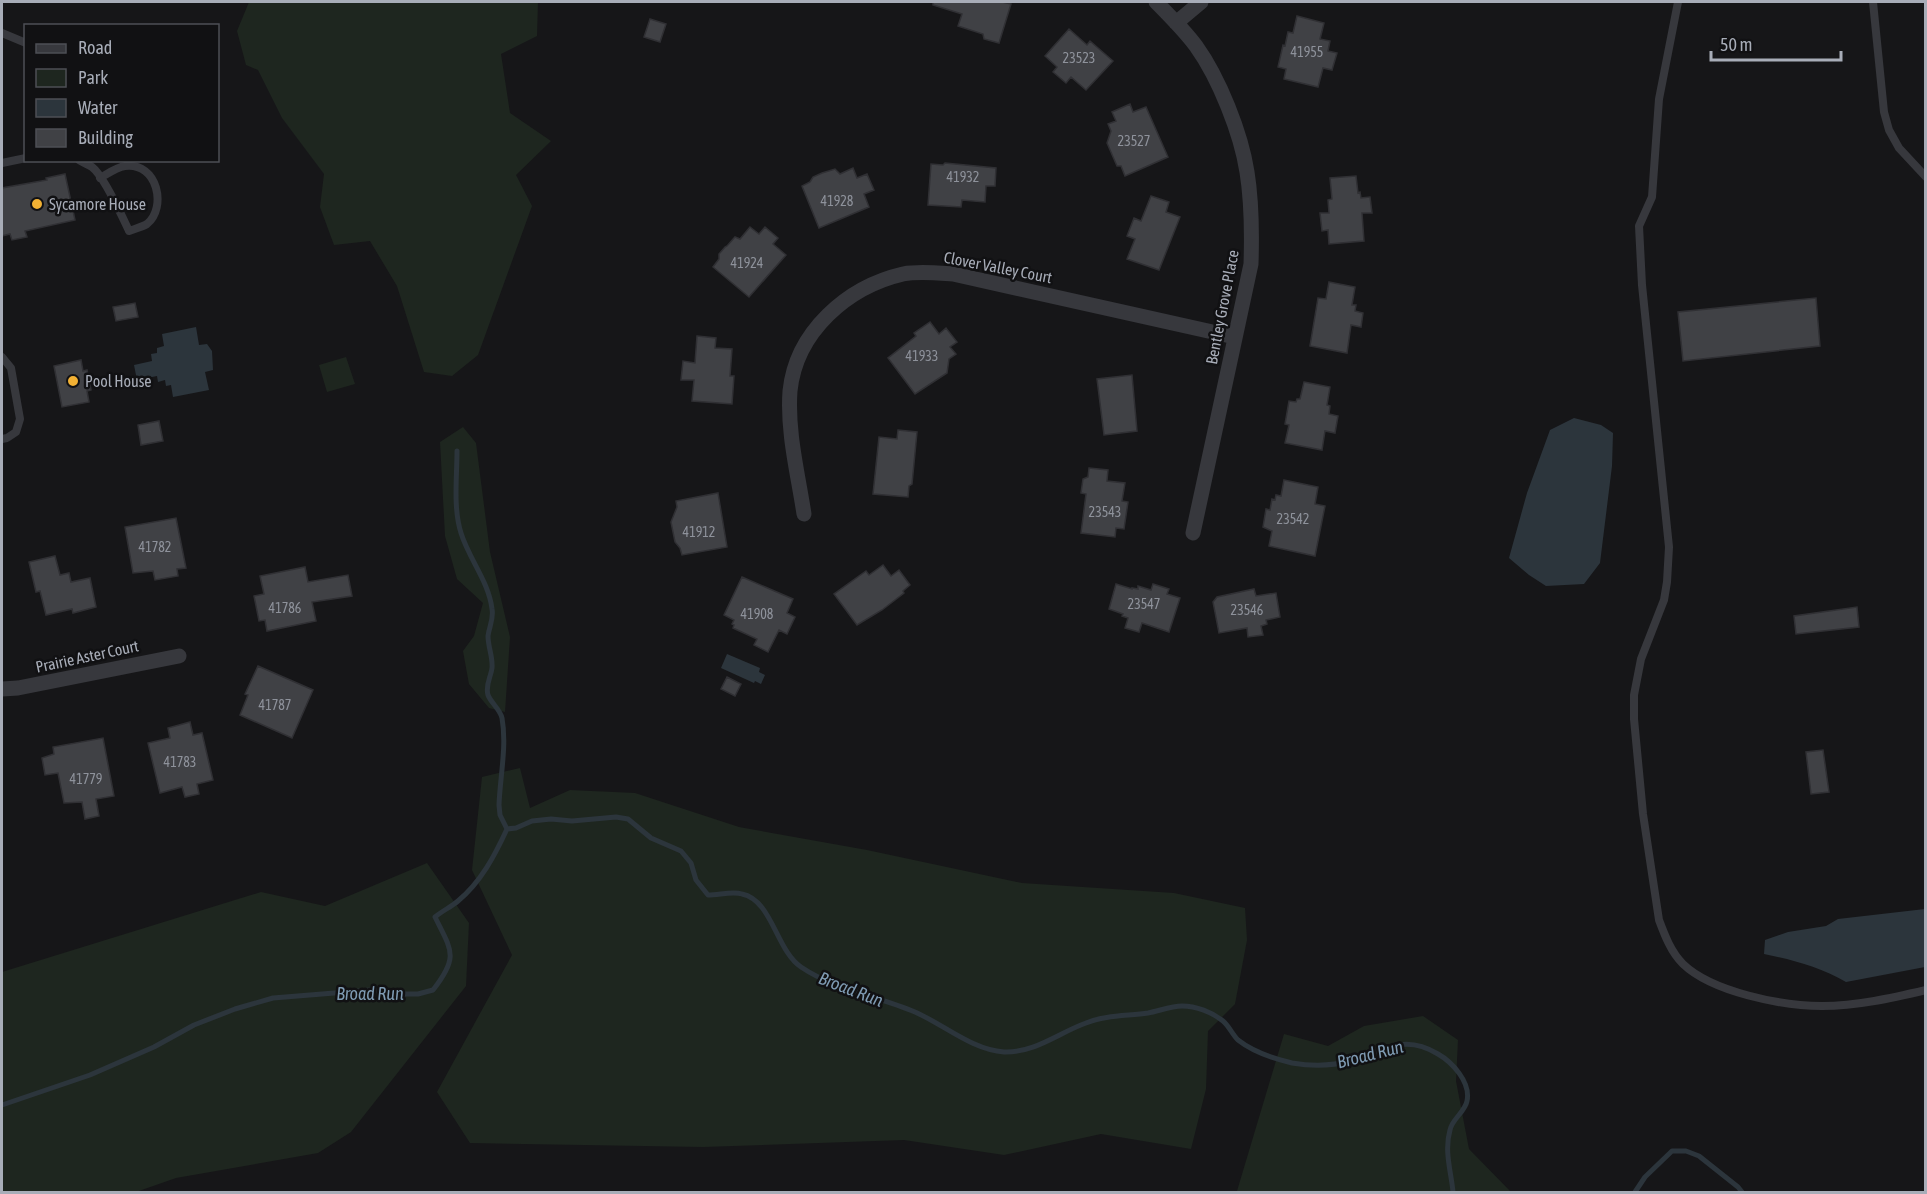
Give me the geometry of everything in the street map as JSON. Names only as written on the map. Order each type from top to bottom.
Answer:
[{"type":"street","name":"Bentley Grove Place","points":[[1156,2],[1197,46],[1215,80],[1238,137],[1247,171],[1252,220],[1251,264],[1193,533]]},
{"type":"street","points":[[1176,23],[1201,2]]},
{"type":"street","name":"Clover Valley Court","points":[[804,514],[790,419],[790,390],[800,357],[816,326],[837,306],[882,281],[904,274],[922,272],[953,274],[1235,337]]},
{"type":"street","name":"Prairie Aster Court","points":[[2,689],[18,688],[179,656]]},
{"type":"lane","points":[[1678,2],[1659,99],[1652,197],[1639,226],[1642,285],[1669,547],[1664,600],[1641,659],[1634,695],[1634,719],[1643,814],[1659,920],[1669,944],[1684,964],[1720,985],[1745,993],[1797,1005],[1823,1006],[1866,1003],[1926,990]]},
{"type":"lane","points":[[1873,2],[1884,112],[1889,130],[1899,148],[1926,177]]},
{"type":"lane","points":[[2,33],[24,42]]},
{"type":"lane","points":[[2,162],[24,158]]},
{"type":"lane","points":[[83,162],[94,168],[129,231],[147,223],[157,206],[156,188],[150,174],[138,166],[124,166],[100,178]]},
{"type":"lane","points":[[2,357],[10,368],[20,419],[16,432],[2,439]]},
{"type":"green space","points":[[249,2],[538,2],[537,36],[501,54],[510,113],[551,141],[516,175],[532,206],[478,355],[452,376],[424,372],[397,286],[370,241],[334,245],[320,207],[324,174],[282,118],[258,70],[246,65],[237,31]]},
{"type":"green space","points":[[346,357],[355,384],[327,392],[319,365]]},
{"type":"green space","points":[[463,427],[476,443],[490,552],[510,637],[505,712],[489,708],[469,684],[463,651],[474,636],[483,603],[457,579],[445,536],[440,442]]},
{"type":"green space","points":[[520,768],[530,808],[570,790],[635,793],[739,827],[867,850],[1022,883],[1174,893],[1245,908],[1247,940],[1235,1004],[1208,1031],[1206,1089],[1191,1149],[1101,1134],[1004,1155],[904,1140],[703,1147],[470,1143],[437,1092],[512,955],[472,870],[482,777]]},
{"type":"green space","points":[[427,863],[469,923],[466,986],[351,1132],[318,1153],[176,1178],[136,1192],[2,1192],[2,972],[261,892],[325,906]]},
{"type":"green space","points":[[1423,1016],[1458,1040],[1456,1081],[1469,1149],[1511,1192],[1237,1191],[1284,1034],[1328,1046],[1364,1026]]},
{"type":"water","points":[[196,327],[199,345],[207,344],[212,351],[213,370],[205,372],[209,390],[173,397],[171,385],[166,386],[165,380],[158,382],[157,376],[137,380],[134,365],[152,361],[151,354],[157,353],[157,348],[164,346],[162,334]]},
{"type":"water","points":[[1574,418],[1601,425],[1613,433],[1612,466],[1600,563],[1584,584],[1546,586],[1509,558],[1527,493],[1550,430]]},
{"type":"water","points":[[727,654],[760,668],[759,672],[765,675],[761,684],[721,668]]},
{"type":"water","points":[[1925,909],[1925,967],[1846,982],[1806,965],[1764,954],[1765,940],[1788,932],[1826,926],[1838,919]]},
{"type":"building","points":[[933,2],[1011,4],[999,43],[984,39],[983,34],[958,26],[962,14],[933,5]]},
{"type":"building","points":[[1297,16],[1324,23],[1320,39],[1330,41],[1328,51],[1337,53],[1332,70],[1323,68],[1318,87],[1284,79],[1286,69],[1278,67],[1283,45],[1285,46],[1288,32],[1293,33]]},
{"type":"building","points":[[650,19],[666,24],[660,42],[644,37]]},
{"type":"building","points":[[1069,29],[1087,45],[1090,41],[1113,61],[1086,90],[1071,77],[1066,83],[1053,72],[1057,67],[1045,56]]},
{"type":"building","points":[[1130,104],[1133,112],[1146,107],[1168,157],[1125,176],[1121,166],[1117,166],[1107,143],[1111,131],[1108,124],[1116,121],[1112,112]]},
{"type":"building","points":[[945,163],[996,168],[995,186],[986,186],[985,202],[962,200],[961,207],[928,205],[931,164],[943,165]]},
{"type":"building","points":[[853,168],[857,178],[867,174],[874,190],[864,194],[869,207],[819,228],[802,186],[822,173],[835,169],[840,174]]},
{"type":"building","name":"Sycamore House","points":[[65,174],[75,220],[25,231],[27,237],[12,240],[10,234],[2,236],[2,188],[47,180],[46,178]]},
{"type":"building","points":[[1356,176],[1358,193],[1360,192],[1361,198],[1370,197],[1372,213],[1362,213],[1364,241],[1329,244],[1328,230],[1322,231],[1320,213],[1329,213],[1328,200],[1332,199],[1330,178]]},
{"type":"building","points":[[1151,196],[1169,202],[1166,212],[1180,217],[1159,270],[1127,259],[1135,239],[1127,236],[1134,218],[1141,221]]},
{"type":"building","points":[[750,227],[759,234],[765,227],[778,238],[773,244],[786,255],[749,297],[713,267],[725,247],[735,237],[740,239]]},
{"type":"building","points":[[1329,282],[1355,287],[1352,305],[1356,305],[1355,311],[1363,313],[1361,327],[1351,325],[1347,353],[1310,346],[1318,298],[1326,299]]},
{"type":"building","points":[[1816,298],[1820,346],[1683,361],[1678,312]]},
{"type":"building","points":[[135,303],[138,317],[116,321],[113,307]]},
{"type":"building","points":[[930,322],[939,334],[946,328],[957,342],[950,347],[956,354],[949,359],[947,373],[915,394],[888,358],[916,336],[914,333]]},
{"type":"building","points":[[697,336],[716,338],[715,348],[732,349],[730,376],[734,376],[732,404],[692,401],[694,380],[681,380],[683,361],[695,363]]},
{"type":"building","name":"Pool House","points":[[81,360],[83,371],[87,370],[91,390],[87,391],[89,402],[62,407],[54,366]]},
{"type":"building","points":[[1132,375],[1137,431],[1104,435],[1097,379]]},
{"type":"building","points":[[1304,382],[1330,387],[1327,405],[1330,406],[1329,414],[1338,416],[1335,433],[1325,431],[1322,450],[1285,443],[1289,425],[1285,424],[1289,401],[1296,402],[1300,399]]},
{"type":"building","points":[[159,421],[163,441],[141,445],[138,425]]},
{"type":"building","points":[[898,430],[917,432],[912,484],[909,486],[908,497],[873,494],[879,437],[897,439]]},
{"type":"building","points":[[1089,468],[1108,470],[1107,481],[1125,483],[1122,501],[1128,502],[1124,529],[1116,528],[1115,537],[1081,533],[1086,494],[1081,493],[1083,479],[1088,477]]},
{"type":"building","points":[[1284,480],[1318,487],[1315,504],[1325,506],[1315,556],[1269,546],[1272,531],[1263,527],[1266,509],[1270,510],[1272,499],[1275,500],[1276,495],[1281,496]]},
{"type":"building","points":[[718,493],[727,547],[682,555],[675,542],[671,522],[677,507],[676,501]]},
{"type":"building","points":[[176,518],[186,568],[177,569],[178,576],[155,580],[153,571],[133,573],[125,527]]},
{"type":"building","points":[[55,556],[60,575],[69,573],[71,582],[90,578],[96,607],[73,613],[72,609],[46,615],[40,591],[36,592],[29,562]]},
{"type":"building","points":[[883,565],[891,576],[899,570],[910,585],[903,591],[904,593],[882,610],[857,625],[834,594],[866,571],[869,575]]},
{"type":"building","points":[[305,567],[308,582],[348,575],[352,596],[312,602],[316,621],[267,631],[265,620],[259,621],[254,596],[264,594],[260,576]]},
{"type":"building","points":[[742,577],[793,599],[787,613],[795,617],[787,634],[779,630],[768,652],[754,645],[757,639],[733,628],[734,620],[724,615]]},
{"type":"building","points":[[1116,584],[1132,589],[1138,589],[1138,586],[1151,590],[1153,584],[1169,589],[1167,594],[1180,598],[1169,632],[1142,623],[1139,632],[1125,628],[1128,618],[1109,609]]},
{"type":"building","points":[[1254,589],[1256,596],[1276,593],[1280,617],[1266,620],[1267,624],[1261,626],[1263,635],[1248,637],[1247,628],[1219,633],[1213,602],[1217,597]]},
{"type":"building","points":[[1857,607],[1859,627],[1796,634],[1794,616]]},
{"type":"building","points":[[258,666],[313,690],[292,738],[240,715],[248,695],[245,694]]},
{"type":"building","points":[[727,677],[741,684],[735,696],[721,689]]},
{"type":"building","points":[[190,722],[193,735],[202,733],[213,780],[197,784],[199,794],[185,797],[182,787],[160,793],[148,743],[170,738],[168,728]]},
{"type":"building","points":[[103,738],[114,796],[96,799],[99,816],[85,819],[82,802],[64,803],[58,773],[45,775],[42,758],[54,754],[53,747]]},
{"type":"building","points":[[1823,750],[1829,792],[1811,794],[1806,752]]},
{"type":"waterway","points":[[457,451],[456,503],[461,533],[487,589],[492,609],[488,636],[492,668],[487,691],[502,718],[504,750],[499,805],[500,815],[507,829]]},
{"type":"waterway","name":"Broad Run","points":[[507,829],[532,821],[551,819],[572,821],[616,817],[628,819],[651,838],[681,851],[691,863],[696,880],[708,895],[734,893],[752,898],[767,915],[785,949],[801,967],[842,987],[915,1012],[969,1042],[992,1050],[1004,1052],[1026,1049],[1093,1020],[1182,1006],[1198,1008],[1214,1015],[1225,1023],[1238,1040],[1250,1048],[1292,1063],[1306,1065],[1343,1063],[1404,1044],[1426,1048],[1454,1067],[1466,1087],[1466,1105],[1451,1126],[1448,1138],[1453,1192]]},
{"type":"waterway","name":"Broad Run","points":[[2,1105],[90,1075],[154,1047],[194,1025],[235,1009],[273,998],[371,990],[418,994],[433,990],[450,961],[449,946],[435,917],[458,901],[474,885],[492,858],[507,829]]},
{"type":"waterway","name":"Broad Run","points":[[1635,1192],[1645,1177],[1672,1151],[1686,1151],[1699,1156],[1742,1192]]},
{"type":"place","name":"Sycamore House","points":[[37,204]]},
{"type":"place","name":"Pool House","points":[[73,381]]}]
